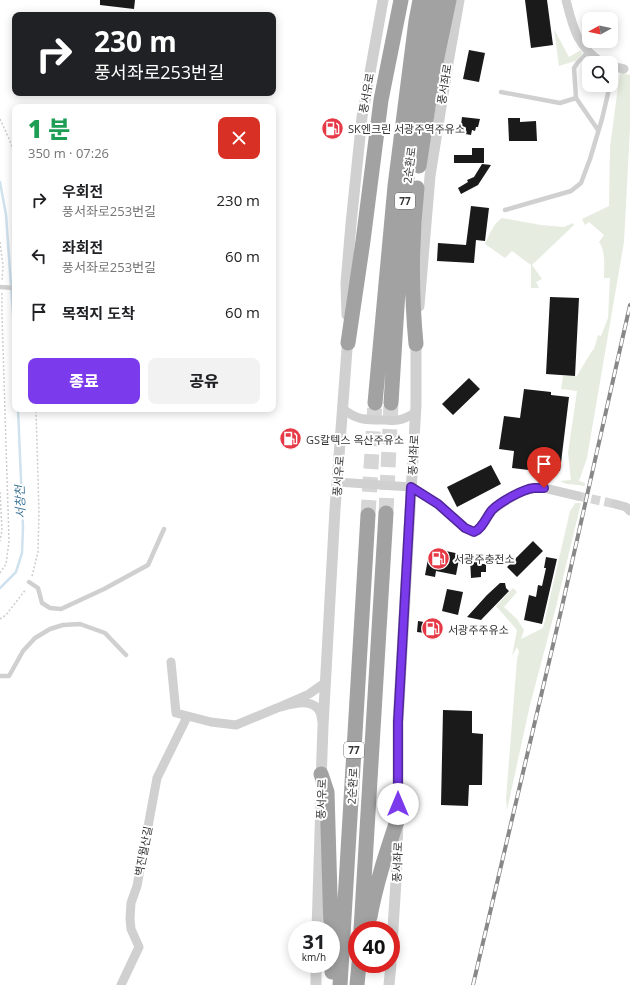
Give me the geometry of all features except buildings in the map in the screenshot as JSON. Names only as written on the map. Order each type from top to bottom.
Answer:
[{"type":"highway","points":[[348,342],[363,241],[381,100],[401,0]]},
{"type":"highway","name":"2순환로","points":[[375,403],[395,186],[420,0]]},
{"type":"highway","name":"2순환로","points":[[391,403],[408,166],[434,0]]},
{"type":"highway","points":[[416,344],[411,288],[416,197],[420,159],[432,81],[449,0]]},
{"type":"highway","name":"2순환로","points":[[362,921],[386,513]]},
{"type":"highway","name":"2순환로","points":[[340,985],[368,514]]},
{"type":"highway","points":[[321,774],[327,792],[327,840],[331,921]]},
{"type":"highway","points":[[369,921],[374,896],[398,818]]},
{"type":"highway","points":[[332,973],[333,985]]},
{"type":"street","name":"풍서우로","points":[[317,921],[323,726],[337,482],[348,342],[346,283],[355,176],[362,117],[383,0]]},
{"type":"street","name":"풍서좌로","points":[[393,921],[398,818],[398,722],[416,412],[416,344],[430,176],[459,0]]},
{"type":"street","points":[[566,0],[574,30],[588,52],[593,56]]},
{"type":"street","points":[[618,68],[624,69]]},
{"type":"street","points":[[342,408],[353,416],[364,420],[397,421],[416,412]]},
{"type":"street","points":[[337,482],[411,487],[438,504],[465,528],[474,532],[482,526],[492,510],[521,492],[534,488],[544,488],[578,496]]},
{"type":"street","points":[[615,504],[626,507],[630,510]]},
{"type":"street","points":[[171,662],[176,713],[187,717],[222,724],[236,725],[309,694],[326,682]]},
{"type":"street","points":[[277,708],[299,703],[312,704],[320,712],[323,726]]},
{"type":"street","name":"벽진월산길","points":[[121,985],[139,947],[130,924],[131,903],[137,886],[157,778],[187,717]]},
{"type":"street","points":[[316,973],[316,985]]},
{"type":"street","points":[[389,985],[390,973]]},
{"type":"lane","points":[[588,52],[574,68],[576,98],[598,130]]},
{"type":"lane","points":[[501,92],[560,103],[576,98]]},
{"type":"lane","points":[[505,210],[571,191],[580,183],[598,130],[608,92]]},
{"type":"lane","points":[[0,288],[12,288]]},
{"type":"lane","points":[[29,582],[38,588],[42,603],[50,608],[61,609],[104,589],[148,565],[164,529]]},
{"type":"lane","points":[[0,676],[9,676],[23,651],[35,638],[50,629],[63,625],[80,624],[105,633],[126,655]]},
{"type":"path","points":[[0,119],[12,149]]},
{"type":"path","points":[[0,242],[3,266],[2,315],[9,542],[6,564],[0,573]]},
{"type":"path","points":[[0,619],[6,615],[24,592],[34,571],[36,561],[39,513],[36,412]]},
{"type":"path","points":[[0,492],[2,530],[0,541]]},
{"type":"shaded area","points":[[554,29],[569,57],[581,50],[582,54],[575,61],[559,66]]},
{"type":"shaded area","points":[[620,72],[630,75],[630,128],[624,242],[587,458],[579,481],[585,483],[585,486],[563,483],[560,481],[571,480],[568,453],[577,391],[561,389],[563,376],[577,376],[594,349],[598,335],[601,336],[608,318],[610,278],[604,278],[604,254],[599,242],[604,235],[589,222],[585,225],[582,219],[609,206],[610,147]]},
{"type":"shaded area","points":[[502,218],[541,225],[564,227],[573,223],[574,225],[532,265],[542,279],[536,282],[539,288],[531,288],[531,265],[512,251],[505,258],[485,244],[494,226]]},
{"type":"shaded area","points":[[575,503],[581,503],[556,607],[530,705],[507,810],[506,799],[517,659],[519,651],[517,647],[512,656],[517,630],[496,606],[513,588],[517,592],[504,607],[517,619],[524,630],[521,639],[543,628],[570,511]]},
{"type":"waterway","name":"서창천","points":[[0,182],[6,215],[12,300]]},
{"type":"waterway","name":"서창천","points":[[0,588],[16,572],[22,553],[23,527],[18,412]]},
{"type":"tunnel","points":[[368,515],[375,403]]},
{"type":"tunnel","points":[[386,513],[391,403]]},
{"type":"tunnel","points":[[578,496],[615,504]]},
{"type":"railway","points":[[473,985],[561,611],[630,305]]},
{"type":"place","name":"SK엔크린 서광주역주유소","points":[[332,128]]},
{"type":"place","name":"GS칼텍스 옥산주유소","points":[[290,439]]},
{"type":"place","name":"서광주충전소","points":[[438,558]]},
{"type":"place","name":"서광주주유소","points":[[432,629]]},
{"type":"route","points":[[398,804],[398,722],[411,487],[438,504],[465,528],[474,532],[482,526],[492,510],[504,502],[521,492],[534,488],[544,488]]}]
